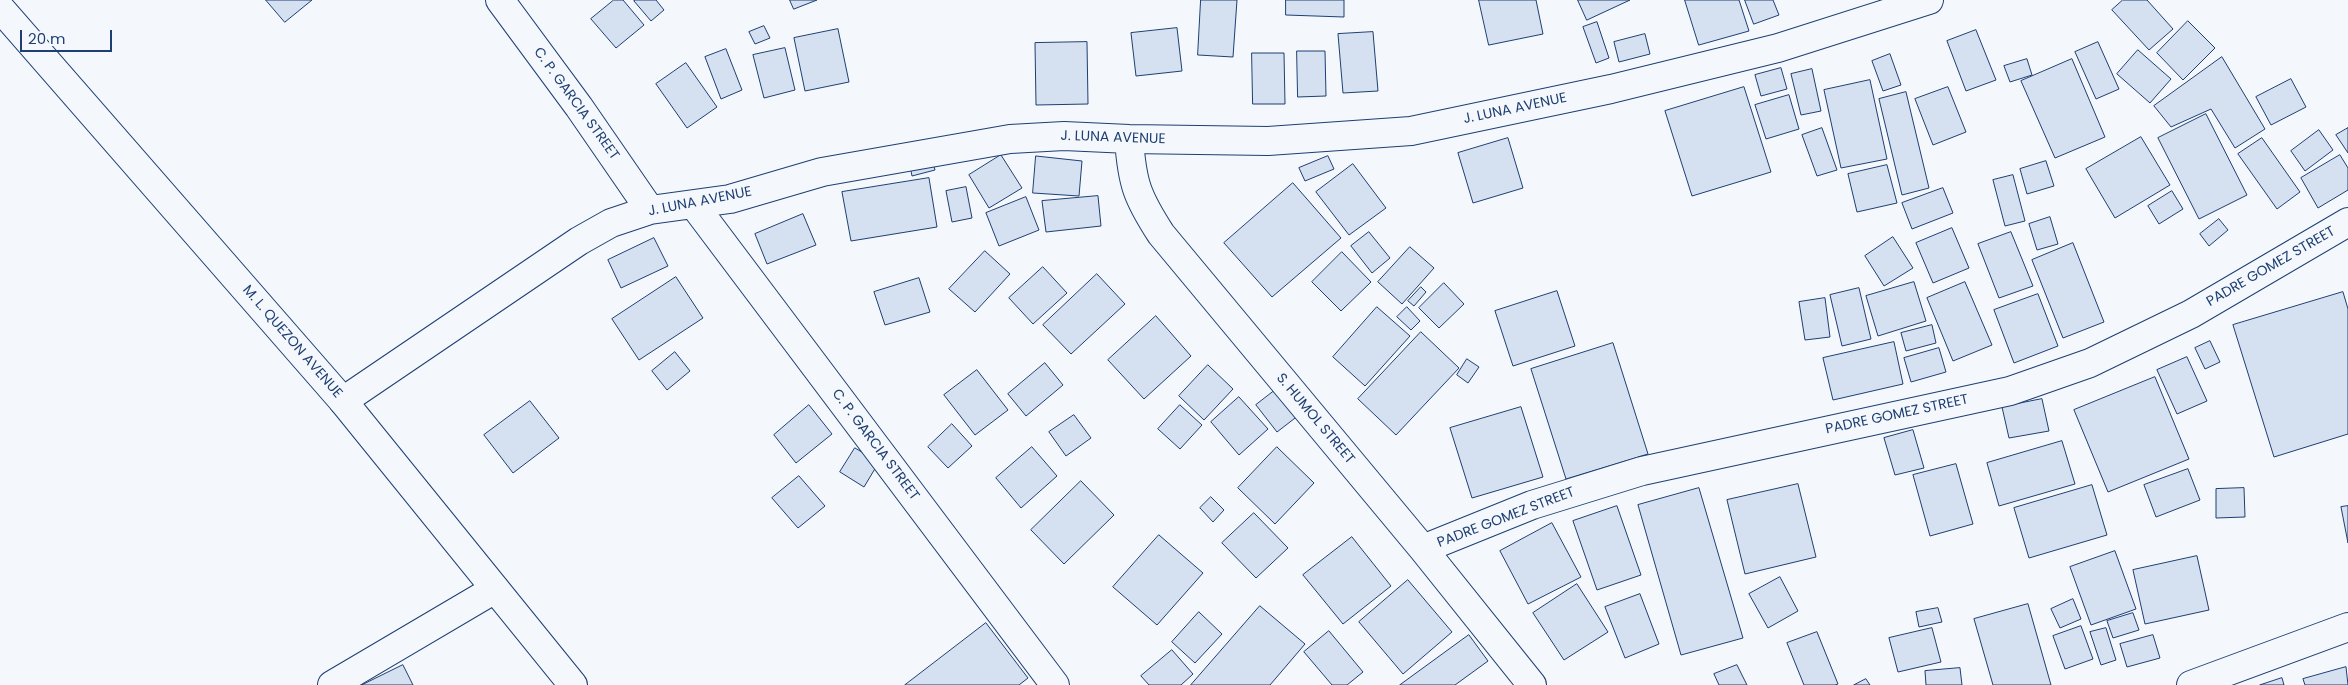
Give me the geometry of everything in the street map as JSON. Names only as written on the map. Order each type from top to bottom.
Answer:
[{"type":"street","name":"C. P. GARCIA STREET","points":[[500,0],[580,107],[650,210]]},
{"type":"street","name":"J. LUNA AVENUE","points":[[343,400],[579,241],[611,223],[650,210],[730,199],[822,172],[859,164],[1010,139],[1064,136],[1268,141],[1411,132],[1611,89],[1778,48],[1930,0]]},
{"type":"street","name":"M. L. QUEZON AVENUE","points":[[0,8],[343,400],[573,685]]},
{"type":"street","name":"S. HUMOL STREET","points":[[1129,139],[1131,167],[1136,189],[1145,209],[1161,234],[1423,549],[1532,685]]},
{"type":"street","name":"C. P. GARCIA STREET","points":[[694,205],[1055,685]]},
{"type":"street","name":"PADRE GOMEZ STREET","points":[[1423,549],[1532,505],[1642,471],[2010,391],[2090,363],[2191,314],[2348,222]]},
{"type":"street","points":[[332,685],[495,589]]},
{"type":"street","points":[[2191,685],[2348,627]]},
{"type":"building","points":[[266,0],[312,0],[285,22]]},
{"type":"building","points":[[614,0],[623,0],[644,25],[616,48],[591,19]]},
{"type":"building","points":[[656,0],[664,10],[651,21],[634,1]]},
{"type":"building","points":[[790,0],[817,0],[794,9]]},
{"type":"building","points":[[1201,0],[1237,0],[1233,57],[1198,55]]},
{"type":"building","points":[[1286,0],[1344,0],[1344,17],[1286,15]]},
{"type":"building","points":[[1479,0],[1536,0],[1543,34],[1489,45]]},
{"type":"building","points":[[1578,0],[1630,0],[1587,20]]},
{"type":"building","points":[[1685,0],[1739,0],[1749,31],[1699,45]]},
{"type":"building","points":[[1745,0],[1773,0],[1779,15],[1754,24]]},
{"type":"building","points":[[2123,0],[2147,0],[2173,29],[2149,50],[2112,10]]},
{"type":"building","points":[[2188,21],[2215,48],[2183,80],[2157,53]]},
{"type":"building","points":[[1597,22],[1609,58],[1596,63],[1583,27]]},
{"type":"building","points":[[764,26],[770,38],[755,44],[749,32]]},
{"type":"building","points":[[1177,28],[1182,71],[1136,76],[1131,33]]},
{"type":"building","points":[[838,29],[849,82],[805,91],[794,38]]},
{"type":"building","points":[[1976,30],[1996,80],[1966,91],[1947,41]]},
{"type":"building","points":[[1373,32],[1378,91],[1343,93],[1338,34]]},
{"type":"building","points":[[1645,34],[1650,54],[1619,62],[1614,42]]},
{"type":"building","points":[[1087,42],[1088,104],[1036,105],[1035,43]]},
{"type":"building","points":[[2098,42],[2119,89],[2096,99],[2075,52]]},
{"type":"building","points":[[785,48],[795,90],[764,98],[753,55]]},
{"type":"building","points":[[726,49],[742,90],[721,99],[705,57]]},
{"type":"building","points":[[2138,50],[2171,79],[2150,103],[2117,74]]},
{"type":"building","points":[[1297,51],[1325,51],[1326,96],[1298,97]]},
{"type":"building","points":[[1252,53],[1284,53],[1285,104],[1253,104]]},
{"type":"building","points":[[1890,54],[1901,85],[1883,91],[1872,61]]},
{"type":"building","points":[[2222,57],[2265,129],[2235,148],[2211,109],[2171,127],[2154,106]]},
{"type":"building","points":[[2027,59],[2032,75],[2010,82],[2004,66]]},
{"type":"building","points":[[2072,59],[2105,137],[2055,158],[2021,81]]},
{"type":"building","points":[[686,63],[717,107],[687,128],[656,84]]},
{"type":"building","points":[[1781,68],[1787,89],[1761,96],[1755,75]]},
{"type":"building","points":[[1812,69],[1821,111],[1801,115],[1791,74]]},
{"type":"building","points":[[2291,79],[2306,107],[2271,125],[2256,97]]},
{"type":"building","points":[[1870,80],[1887,159],[1841,168],[1824,90]]},
{"type":"building","points":[[1744,87],[1771,172],[1692,196],[1665,111]]},
{"type":"building","points":[[1948,87],[1966,132],[1933,145],[1915,99]]},
{"type":"building","points":[[1906,92],[1929,188],[1902,195],[1879,99]]},
{"type":"building","points":[[1789,95],[1799,129],[1766,139],[1755,105]]},
{"type":"building","points":[[2206,114],[2247,195],[2199,219],[2158,138]]},
{"type":"building","points":[[1822,128],[1837,170],[1817,176],[1802,135]]},
{"type":"building","points":[[2348,128],[2348,153],[2336,135]]},
{"type":"building","points":[[2319,130],[2333,150],[2305,171],[2291,151]]},
{"type":"building","points":[[2141,137],[2170,185],[2115,218],[2086,169]]},
{"type":"building","points":[[1508,138],[1523,188],[1473,203],[1458,153]]},
{"type":"building","points":[[2262,138],[2300,192],[2277,209],[2238,154]]},
{"type":"building","points":[[931,155],[935,170],[912,176],[909,161]]},
{"type":"building","points":[[1001,155],[1022,188],[989,208],[969,175]]},
{"type":"building","points":[[2340,155],[2348,168],[2348,190],[2318,208],[2301,178]]},
{"type":"building","points":[[1036,156],[1082,161],[1079,196],[1033,193]]},
{"type":"building","points":[[1328,156],[1334,169],[1305,181],[1299,168]]},
{"type":"building","points":[[2046,161],[2054,186],[2027,194],[2020,169]]},
{"type":"building","points":[[1353,164],[1386,208],[1349,235],[1316,192]]},
{"type":"building","points":[[1887,165],[1897,203],[1857,212],[1848,174]]},
{"type":"building","points":[[2013,175],[2025,221],[2005,226],[1993,180]]},
{"type":"building","points":[[929,178],[937,227],[851,241],[842,192]]},
{"type":"building","points":[[1293,183],[1341,238],[1272,297],[1224,243]]},
{"type":"building","points":[[966,187],[972,218],[952,222],[946,191]]},
{"type":"building","points":[[1943,188],[1953,213],[1912,229],[1902,203]]},
{"type":"building","points":[[2172,191],[2183,209],[2159,224],[2148,206]]},
{"type":"building","points":[[1098,196],[1101,226],[1046,232],[1042,201]]},
{"type":"building","points":[[1026,197],[1039,230],[999,246],[986,213]]},
{"type":"building","points":[[803,214],[816,245],[767,264],[755,234]]},
{"type":"building","points":[[2050,217],[2058,244],[2037,250],[2029,224]]},
{"type":"building","points":[[2219,219],[2228,230],[2209,246],[2200,234]]},
{"type":"building","points":[[1952,228],[1969,268],[1933,283],[1916,243]]},
{"type":"building","points":[[1369,232],[1390,258],[1372,273],[1351,246]]},
{"type":"building","points":[[2011,232],[2033,286],[1999,298],[1978,244]]},
{"type":"building","points":[[1893,237],[1913,268],[1884,286],[1865,256]]},
{"type":"building","points":[[654,238],[668,266],[621,288],[608,260]]},
{"type":"building","points":[[2073,243],[2104,322],[2063,338],[2032,260]]},
{"type":"building","points":[[1410,247],[1434,268],[1402,304],[1378,282]]},
{"type":"building","points":[[985,251],[1010,274],[975,312],[949,289]]},
{"type":"building","points":[[1342,252],[1371,282],[1341,311],[1312,282]]},
{"type":"building","points":[[1043,267],[1067,293],[1033,324],[1009,298]]},
{"type":"building","points":[[1097,274],[1125,304],[1071,354],[1043,325]]},
{"type":"building","points":[[676,277],[703,318],[639,360],[612,319]]},
{"type":"building","points":[[919,278],[930,312],[885,325],[874,292]]},
{"type":"building","points":[[1914,282],[1926,321],[1878,336],[1866,296]]},
{"type":"building","points":[[1965,282],[1992,345],[1953,361],[1927,298]]},
{"type":"building","points":[[1444,283],[1464,304],[1439,328],[1419,308]]},
{"type":"building","points":[[1421,287],[1426,292],[1414,306],[1408,301]]},
{"type":"building","points":[[1859,288],[1871,339],[1842,346],[1830,295]]},
{"type":"building","points":[[1557,291],[1575,346],[1513,366],[1495,311]]},
{"type":"building","points":[[2343,292],[2348,309],[2348,434],[2274,457],[2233,325]]},
{"type":"building","points":[[2038,294],[2058,346],[2014,363],[1994,310]]},
{"type":"building","points":[[1825,298],[1830,337],[1805,340],[1799,302]]},
{"type":"building","points":[[1377,307],[1410,336],[1365,386],[1333,357]]},
{"type":"building","points":[[1407,307],[1420,321],[1411,330],[1397,317]]},
{"type":"building","points":[[1156,316],[1191,356],[1144,399],[1108,360]]},
{"type":"building","points":[[1932,325],[1936,343],[1906,351],[1901,333]]},
{"type":"building","points":[[1421,332],[1459,368],[1396,435],[1358,399]]},
{"type":"building","points":[[2210,341],[2220,362],[2205,369],[2195,348]]},
{"type":"building","points":[[1894,342],[1903,384],[1833,400],[1823,358]]},
{"type":"building","points":[[1613,343],[1648,454],[1566,479],[1531,369]]},
{"type":"building","points":[[1939,348],[1946,372],[1911,382],[1904,358]]},
{"type":"building","points":[[675,352],[690,371],[667,390],[652,371]]},
{"type":"building","points":[[2187,357],[2207,401],[2177,414],[2157,370]]},
{"type":"building","points":[[1467,359],[1479,367],[1468,383],[1457,375]]},
{"type":"building","points":[[1045,363],[1063,385],[1026,416],[1008,394]]},
{"type":"building","points":[[1208,365],[1233,389],[1204,420],[1179,396]]},
{"type":"building","points":[[977,370],[1008,410],[975,435],[944,395]]},
{"type":"building","points":[[2155,377],[2189,459],[2108,492],[2074,410]]},
{"type":"building","points":[[1278,388],[1299,415],[1277,432],[1256,405]]},
{"type":"building","points":[[1239,397],[1268,429],[1239,455],[1211,422]]},
{"type":"building","points":[[2042,399],[2049,431],[2009,438],[2002,407]]},
{"type":"building","points":[[530,401],[559,438],[513,473],[484,435]]},
{"type":"building","points":[[809,405],[832,434],[796,463],[774,435]]},
{"type":"building","points":[[1180,405],[1202,425],[1180,449],[1158,429]]},
{"type":"building","points":[[1521,407],[1543,477],[1472,498],[1450,428]]},
{"type":"building","points":[[1074,415],[1091,438],[1066,456],[1049,432]]},
{"type":"building","points":[[952,424],[972,446],[948,468],[928,447]]},
{"type":"building","points":[[1913,430],[1924,468],[1895,475],[1884,438]]},
{"type":"building","points":[[2062,441],[2075,484],[1999,506],[1987,463]]},
{"type":"building","points":[[1032,447],[1057,476],[1021,508],[996,478]]},
{"type":"building","points":[[1277,447],[1314,483],[1275,524],[1238,488]]},
{"type":"building","points":[[855,448],[879,462],[864,487],[840,472]]},
{"type":"building","points":[[1956,464],[1973,524],[1930,536],[1913,475]]},
{"type":"building","points":[[2188,469],[2200,500],[2156,517],[2144,485]]},
{"type":"building","points":[[799,476],[825,506],[798,528],[772,498]]},
{"type":"building","points":[[1081,481],[1114,515],[1064,564],[1031,530]]},
{"type":"building","points":[[1798,484],[1816,557],[1745,574],[1727,500]]},
{"type":"building","points":[[2092,485],[2107,535],[2029,558],[2014,508]]},
{"type":"building","points":[[1699,488],[1743,638],[1681,655],[1638,505]]},
{"type":"building","points":[[2244,488],[2245,517],[2216,518],[2216,489]]},
{"type":"building","points":[[1211,497],[1224,510],[1213,522],[1200,508]]},
{"type":"building","points":[[1617,506],[1641,575],[1597,590],[1573,521]]},
{"type":"building","points":[[2348,506],[2348,543],[2341,507]]},
{"type":"building","points":[[1254,513],[1288,548],[1256,578],[1222,543]]},
{"type":"building","points":[[1552,523],[1581,577],[1528,604],[1500,551]]},
{"type":"building","points":[[1159,535],[1203,573],[1157,625],[1113,587]]},
{"type":"building","points":[[1352,537],[1391,586],[1343,624],[1303,575]]},
{"type":"building","points":[[2115,551],[2136,609],[2091,625],[2070,567]]},
{"type":"building","points":[[2197,556],[2209,610],[2145,624],[2133,570]]},
{"type":"building","points":[[1780,577],[1798,611],[1768,628],[1749,594]]},
{"type":"building","points":[[1408,580],[1452,632],[1403,674],[1359,622]]},
{"type":"building","points":[[1577,584],[1608,632],[1564,660],[1533,613]]},
{"type":"building","points":[[1640,594],[1659,644],[1625,658],[1605,607]]},
{"type":"building","points":[[2073,599],[2081,619],[2060,628],[2051,609]]},
{"type":"building","points":[[2028,604],[2051,685],[1993,685],[1974,619]]},
{"type":"building","points":[[1260,606],[1305,644],[1270,685],[1191,685]]},
{"type":"building","points":[[1938,608],[1942,622],[1919,627],[1916,612]]},
{"type":"building","points":[[1199,612],[1222,634],[1195,663],[1172,642]]},
{"type":"building","points":[[2133,613],[2139,630],[2113,638],[2107,621]]},
{"type":"building","points":[[986,623],[1028,678],[1019,685],[905,685]]},
{"type":"building","points":[[2081,626],[2093,659],[2065,669],[2053,636]]},
{"type":"building","points":[[1932,628],[1941,662],[1898,672],[1889,638]]},
{"type":"building","points":[[2106,628],[2116,660],[2101,665],[2090,632]]},
{"type":"building","points":[[1329,631],[1363,672],[1347,685],[1332,685],[1304,652]]},
{"type":"building","points":[[1817,632],[1838,684],[1804,685],[1787,643]]},
{"type":"building","points":[[1469,635],[1488,661],[1455,685],[1400,685]]},
{"type":"building","points":[[2153,635],[2160,658],[2127,667],[2120,644]]},
{"type":"building","points":[[1172,650],[1193,674],[1181,685],[1149,685],[1141,676]]},
{"type":"building","points":[[403,665],[413,685],[362,685]]},
{"type":"building","points":[[1737,665],[1747,685],[1719,685],[1714,674]]},
{"type":"building","points":[[2346,667],[2348,685],[2305,685],[2303,679]]},
{"type":"building","points":[[1960,668],[1962,685],[1926,685],[1925,671]]},
{"type":"building","points":[[2282,678],[2284,685],[2260,685]]},
{"type":"building","points":[[1866,679],[1870,685],[1854,685]]}]
